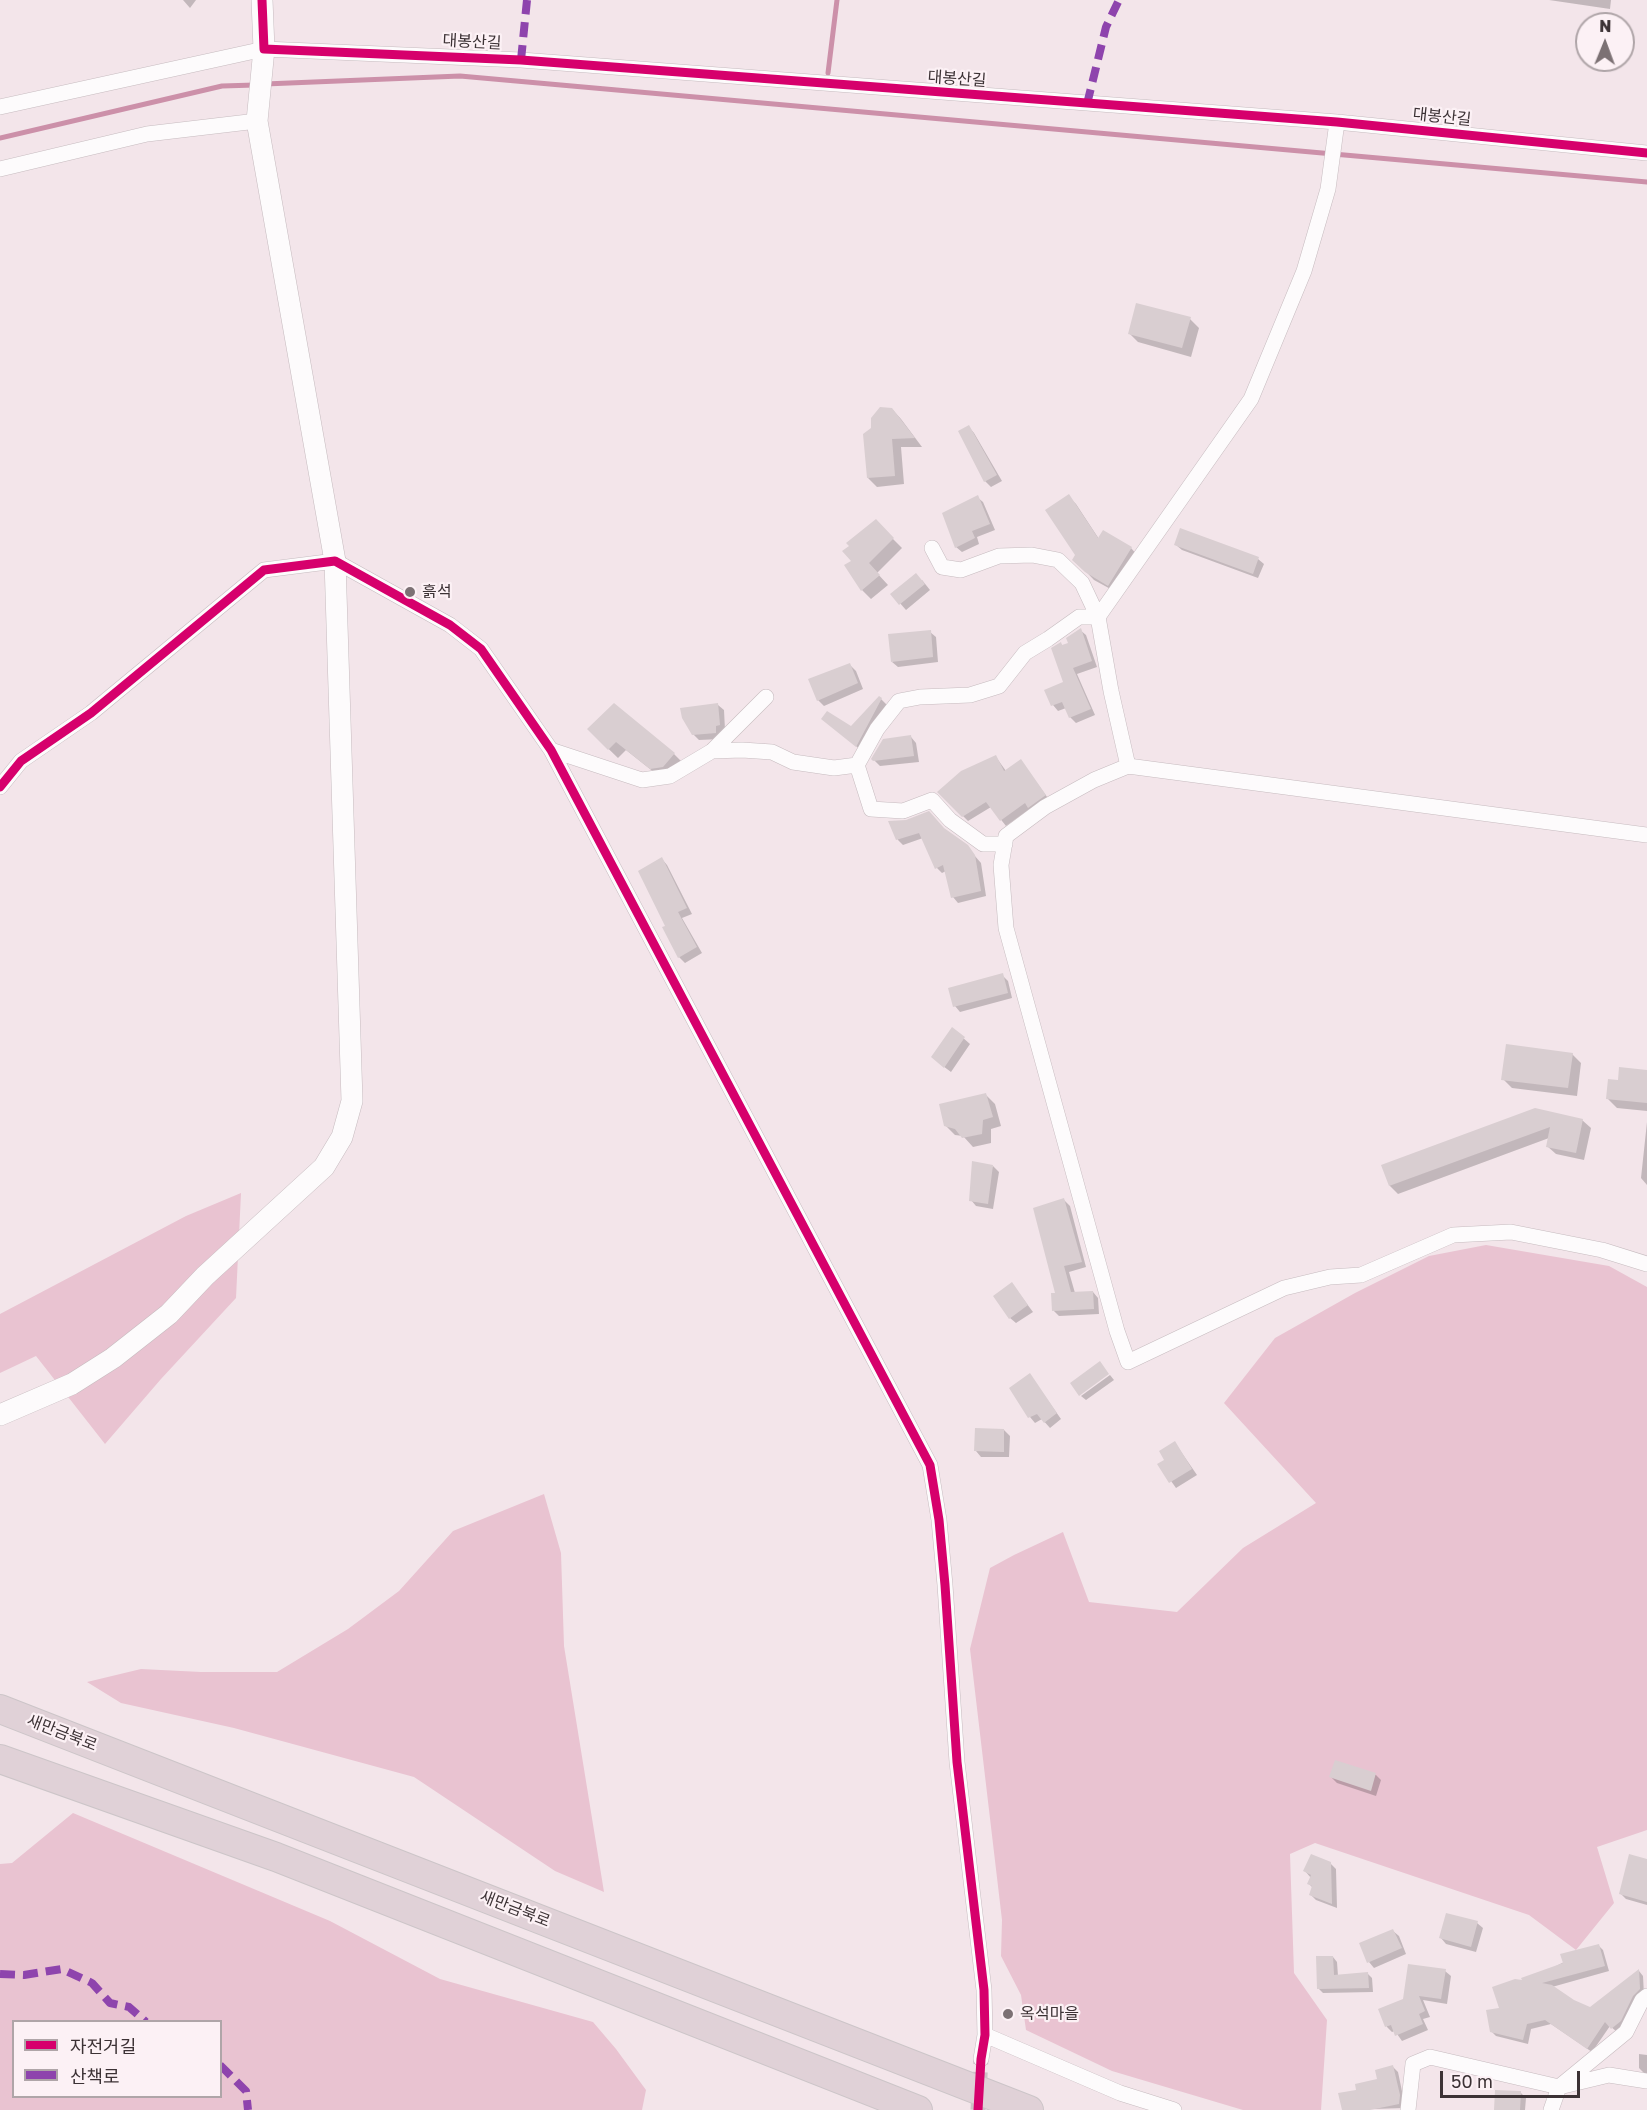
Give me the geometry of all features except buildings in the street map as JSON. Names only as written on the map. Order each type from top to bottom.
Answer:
[{"type":"highway","name":"새만금북로","points":[[0,1709],[1029,2110]]},
{"type":"highway","points":[[0,1759],[276,1857],[918,2110]]},
{"type":"street","points":[[0,1415],[72,1384],[113,1358],[169,1314],[205,1276],[324,1167],[342,1137],[352,1101],[335,561],[257,121],[263,55],[262,0]]},
{"type":"street","name":"대봉산길","points":[[0,107],[263,55],[521,60],[1647,153]]},
{"type":"street","points":[[0,169],[147,134],[257,121]]},
{"type":"street","points":[[1098,617],[1251,399],[1304,271],[1328,189],[1336,128]]},
{"type":"street","points":[[932,548],[942,567],[962,570],[999,555],[1032,555],[1058,560],[1082,583],[1098,617],[1111,691],[1128,766]]},
{"type":"street","points":[[0,787],[21,761],[91,713],[264,570],[335,561],[450,625],[482,649],[551,750],[930,1465],[939,1520],[945,1585],[957,1762],[984,1990],[985,2035],[981,2059]]},
{"type":"street","points":[[1005,844],[982,844],[950,820],[932,800],[903,811],[872,809],[860,780],[857,765],[877,729],[899,701],[920,697],[970,695],[999,686],[1024,653],[1079,617],[1098,617]]},
{"type":"street","points":[[551,750],[642,780],[670,776],[712,751],[766,697]]},
{"type":"street","points":[[712,751],[772,752],[794,762],[834,768],[857,765]]},
{"type":"street","points":[[1647,835],[1128,766],[1094,780],[1045,807],[1006,836],[1001,865],[1006,928],[1117,1331],[1128,1362],[1284,1288],[1330,1277],[1360,1275],[1453,1235],[1511,1232],[1602,1250],[1647,1264]]},
{"type":"street","points":[[1551,2110],[1559,2087],[1626,2032],[1642,2000],[1647,1996]]},
{"type":"street","points":[[985,2035],[1120,2093],[1173,2110]]},
{"type":"street","points":[[1408,2110],[1413,2064],[1430,2057],[1559,2087],[1609,2075],[1647,2081]]},
{"type":"shaded area","points":[[241,1193],[236,1298],[105,1444],[36,1356],[0,1373],[0,1314],[186,1216]]},
{"type":"shaded area","points":[[1486,1245],[1609,1266],[1647,1287],[1647,1830],[1597,1847],[1614,1903],[1576,1950],[1529,1915],[1315,1843],[1290,1854],[1294,1973],[1327,2020],[1321,2110],[1243,2110],[1112,2071],[1026,2030],[1021,1995],[1001,1956],[1002,1920],[970,1649],[990,1568],[1063,1532],[1089,1602],[1177,1612],[1243,1548],[1316,1503],[1224,1403],[1275,1338],[1355,1293],[1429,1256]]},
{"type":"shaded area","points":[[544,1494],[561,1553],[564,1646],[604,1892],[555,1871],[414,1777],[234,1728],[121,1703],[87,1682],[141,1669],[277,1672],[348,1629],[399,1591],[453,1531]]},
{"type":"shaded area","points":[[73,1813],[330,1921],[440,1979],[593,2022],[646,2090],[642,2110],[0,2110],[0,1864],[12,1863]]},
{"type":"waterway","points":[[828,73],[837,0]]},
{"type":"waterway","points":[[265,84],[460,76],[1647,182]]},
{"type":"waterway","points":[[0,138],[222,86],[255,85]]},
{"type":"tunnel","points":[[978,2110],[981,2059]]},
{"type":"marked path","points":[[521,60],[527,0]]},
{"type":"marked path","points":[[1087,104],[1106,27],[1119,0]]},
{"type":"marked path","points":[[0,1974],[24,1975],[62,1969],[92,1983],[110,2003],[129,2007],[144,2020]]},
{"type":"marked path","points":[[222,2067],[246,2091],[248,2110]]},
{"type":"cycle path","points":[[262,0],[264,49],[521,60],[1337,122],[1647,153]]},
{"type":"cycle path","points":[[0,787],[21,761],[91,713],[264,570],[335,561],[450,625],[481,649],[551,750],[930,1465],[939,1520],[945,1585],[957,1762],[984,1990],[985,2035],[978,2110]]},
{"type":"place","name":"흙석","points":[[410,592]]},
{"type":"place","name":"옥석마을","points":[[1008,2014]]}]
